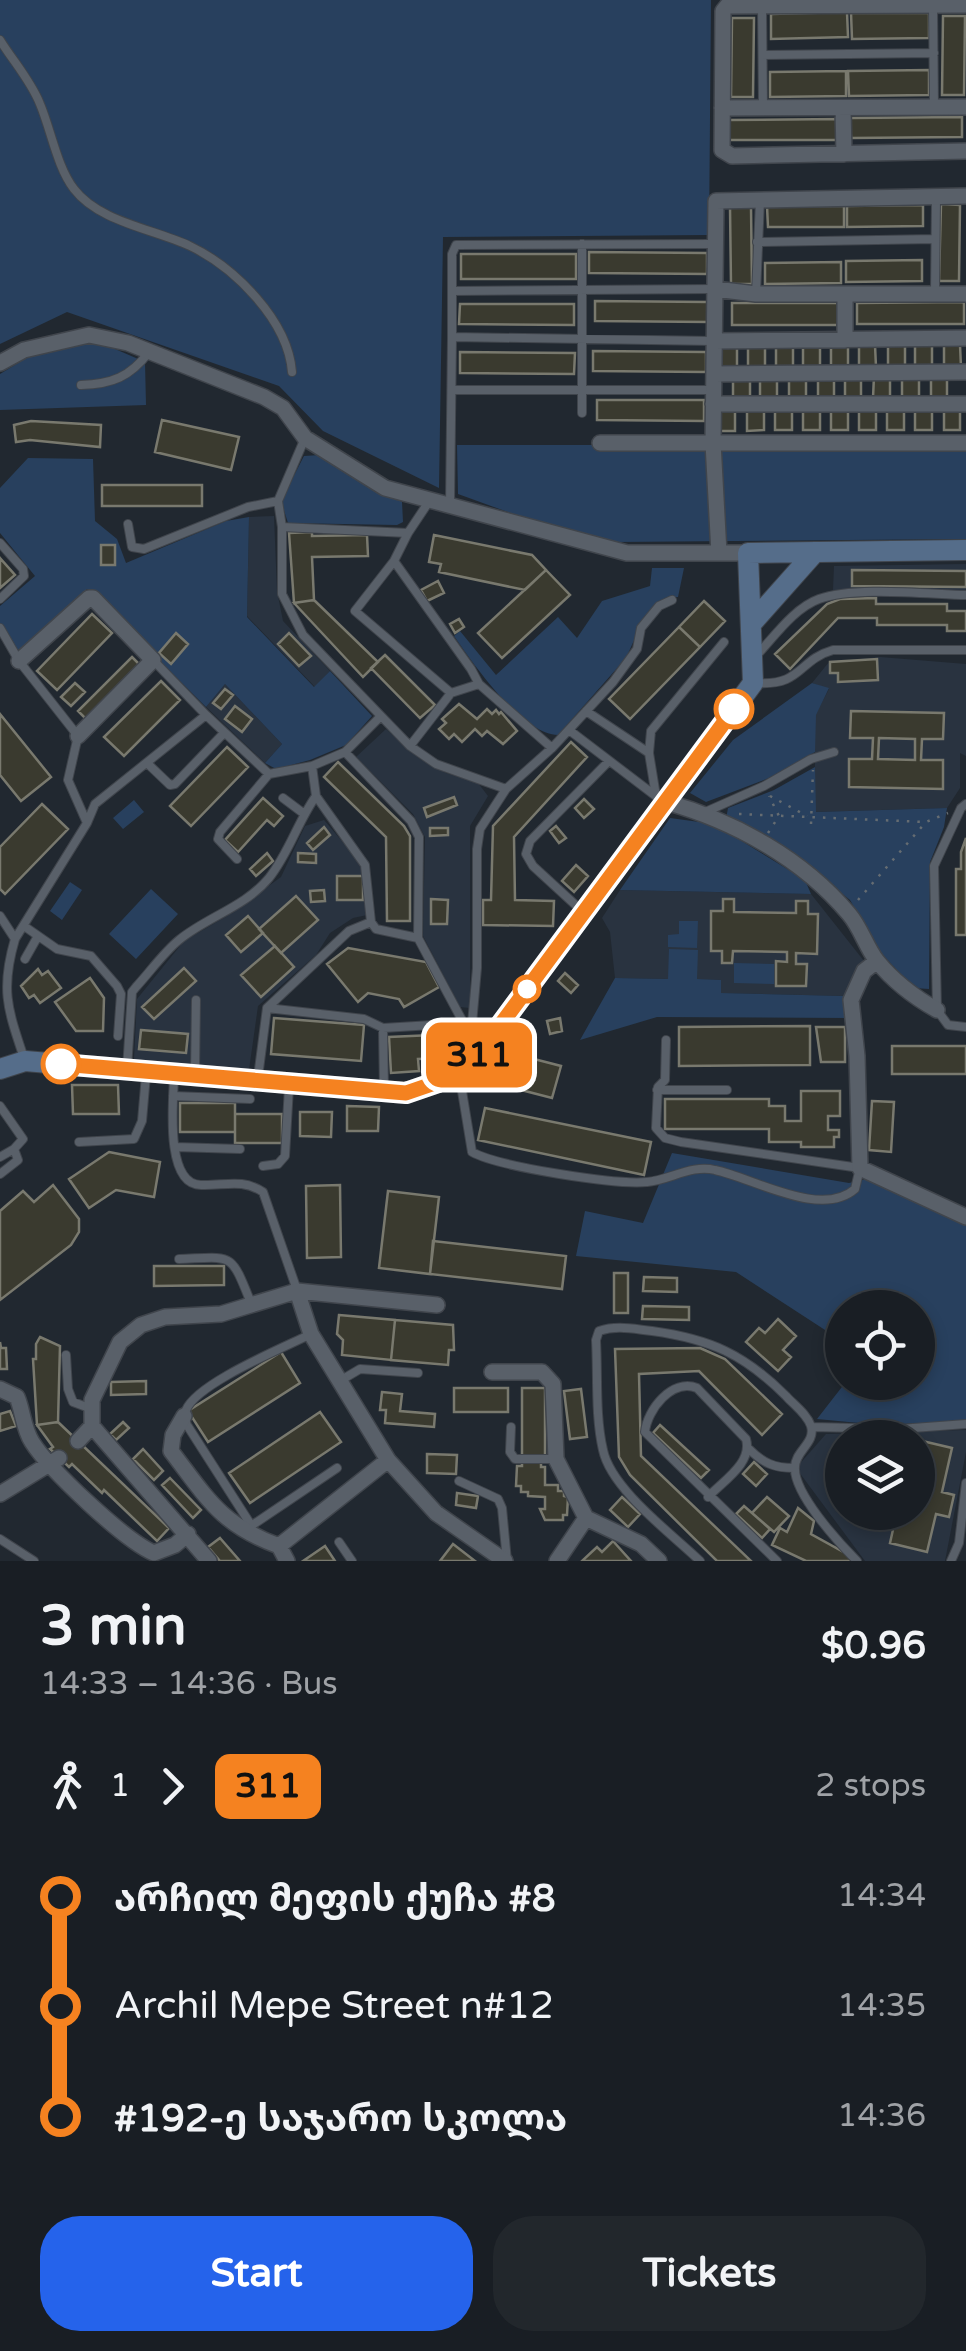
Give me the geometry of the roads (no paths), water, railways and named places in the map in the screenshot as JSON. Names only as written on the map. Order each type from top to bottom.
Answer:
[{"type":"street","points":[[966,5],[735,5],[723,11],[722,108],[724,154],[966,152]]},
{"type":"street","points":[[722,108],[966,106]]},
{"type":"street","points":[[843,108],[844,154]]},
{"type":"street","points":[[719,553],[713,443],[716,201],[966,196]]},
{"type":"street","points":[[715,289],[756,294],[966,294]]},
{"type":"street","points":[[844,294],[846,340]]},
{"type":"street","points":[[0,362],[24,350],[89,335],[128,343],[285,406],[306,438],[385,488],[627,553],[966,550]]},
{"type":"street","points":[[714,341],[966,338]]},
{"type":"street","points":[[714,389],[966,372]]},
{"type":"street","points":[[714,389],[966,404]]},
{"type":"street","points":[[600,443],[966,443]]},
{"type":"street","points":[[751,624],[815,552]]},
{"type":"street","points":[[0,1070],[24,1061],[184,1074],[254,1090],[289,1083],[406,1093],[453,1073],[583,912],[661,799],[753,683],[748,553]]},
{"type":"street","points":[[19,661],[89,598],[94,598],[153,660],[78,736]]},
{"type":"street","points":[[661,799],[703,813],[783,855],[848,913],[877,960],[911,996],[937,1010]]},
{"type":"street","points":[[877,960],[864,971],[851,1000],[860,1168],[966,1217]]},
{"type":"street","points":[[297,1291],[311,1334],[388,1460],[436,1512],[506,1561]]},
{"type":"street","points":[[209,1561],[92,1426],[92,1400],[120,1342],[132,1330],[165,1317],[221,1314],[297,1291],[438,1305]]},
{"type":"street","points":[[492,1372],[542,1372],[548,1376],[553,1384],[556,1459],[586,1518],[641,1544],[659,1561]]},
{"type":"street","points":[[0,1388],[17,1397],[28,1435],[144,1549],[164,1551],[188,1534]]},
{"type":"street","points":[[184,1416],[173,1435],[171,1451],[220,1514],[283,1554],[388,1460]]},
{"type":"street","points":[[78,1441],[92,1426]]},
{"type":"street","points":[[0,1494],[54,1461]]},
{"type":"street","points":[[557,1561],[586,1518]]},
{"type":"lane","points":[[762,5],[763,108]]},
{"type":"lane","points":[[933,6],[934,107]]},
{"type":"lane","points":[[0,40],[39,101],[73,188],[103,210],[193,247],[232,275],[262,306],[278,331],[292,372]]},
{"type":"lane","points":[[763,55],[934,53]]},
{"type":"lane","points":[[935,294],[936,198]]},
{"type":"lane","points":[[756,294],[760,200]]},
{"type":"lane","points":[[757,242],[936,239]]},
{"type":"lane","points":[[582,244],[582,412]]},
{"type":"lane","points":[[450,505],[452,254],[456,245],[715,244]]},
{"type":"lane","points":[[452,290],[715,289]]},
{"type":"lane","points":[[452,336],[714,341]]},
{"type":"lane","points":[[81,385],[128,376],[149,352]]},
{"type":"lane","points":[[452,390],[714,389]]},
{"type":"lane","points":[[306,438],[278,502],[282,594],[303,635],[410,746],[436,764],[506,789]]},
{"type":"lane","points":[[430,500],[394,561],[355,611],[451,692]]},
{"type":"lane","points":[[128,524],[136,550],[248,507],[278,502]]},
{"type":"lane","points":[[282,527],[408,533]]},
{"type":"lane","points":[[0,543],[23,569],[24,576],[0,599]]},
{"type":"lane","points":[[394,561],[478,684],[552,748]]},
{"type":"lane","points":[[753,659],[797,612],[817,599],[843,593],[966,595]]},
{"type":"lane","points":[[475,1045],[480,829],[506,789],[552,748],[613,682],[637,649],[641,628],[659,606],[672,600]]},
{"type":"lane","points":[[0,628],[19,661],[78,736],[68,780],[88,823]]},
{"type":"lane","points":[[661,799],[649,753],[651,731],[724,642]]},
{"type":"lane","points":[[753,683],[779,684],[799,674],[822,653],[833,650],[966,650]]},
{"type":"lane","points":[[153,660],[269,774]]},
{"type":"lane","points":[[410,746],[451,692],[478,684]]},
{"type":"lane","points":[[586,711],[649,753]]},
{"type":"lane","points":[[24,1061],[3,1004],[15,939],[88,823],[95,804],[206,715]]},
{"type":"lane","points":[[236,858],[218,839],[220,832],[269,774],[312,766],[345,752],[381,716]]},
{"type":"lane","points":[[569,730],[661,799]]},
{"type":"lane","points":[[147,763],[175,784],[224,732]]},
{"type":"lane","points":[[345,752],[411,821],[419,838],[418,938],[475,1045]]},
{"type":"lane","points":[[703,813],[764,786],[811,759],[834,752]]},
{"type":"lane","points":[[583,912],[533,866],[526,854],[530,841],[609,761]]},
{"type":"lane","points":[[312,766],[316,796],[365,865],[370,922],[376,929],[418,938]]},
{"type":"lane","points":[[79,1142],[134,1139],[142,1120],[132,992],[180,939],[229,912],[268,880],[316,796]]},
{"type":"lane","points":[[283,798],[303,813]]},
{"type":"lane","points":[[964,806],[934,866],[937,1010],[948,1025],[966,1026]]},
{"type":"lane","points":[[0,916],[15,939]]},
{"type":"lane","points":[[173,1096],[254,1090],[268,1008],[349,932],[370,922]]},
{"type":"lane","points":[[24,926],[57,949],[91,956],[117,986],[121,994],[118,1036]]},
{"type":"lane","points":[[25,959],[38,936]]},
{"type":"lane","points":[[196,1000],[184,1074],[173,1096],[175,1147],[181,1176],[188,1184],[251,1184],[264,1192],[297,1291]]},
{"type":"lane","points":[[268,1008],[364,1018],[383,1028],[464,1024]]},
{"type":"lane","points":[[383,1028],[384,1091]]},
{"type":"lane","points":[[453,1073],[461,1084],[472,1152],[516,1167],[642,1183],[697,1168],[713,1169],[776,1191],[838,1199],[855,1189],[860,1168],[665,1138],[656,1128],[657,1090],[664,1080],[666,1040]]},
{"type":"lane","points":[[263,1166],[278,1164],[285,1156],[289,1083]]},
{"type":"lane","points":[[657,1090],[727,1090]]},
{"type":"lane","points":[[0,1106],[22,1135],[22,1142],[0,1157]]},
{"type":"lane","points":[[175,1147],[240,1149]]},
{"type":"lane","points":[[0,1174],[18,1160],[14,1150]]},
{"type":"lane","points":[[180,1259],[226,1257],[236,1264],[252,1305]]},
{"type":"lane","points":[[700,1561],[636,1501],[603,1452],[596,1340],[599,1331],[614,1326],[700,1338],[766,1376],[812,1427],[794,1468],[799,1484],[834,1539],[857,1561]]},
{"type":"lane","points":[[311,1334],[229,1374],[187,1406],[184,1416],[249,1529],[337,1468]]},
{"type":"lane","points":[[66,1355],[68,1389],[74,1402],[92,1409]]},
{"type":"lane","points":[[338,1382],[360,1370],[418,1373]]},
{"type":"lane","points":[[777,1561],[644,1432],[649,1410],[679,1386],[688,1384],[697,1388],[761,1461],[777,1468],[794,1468]]},
{"type":"lane","points":[[812,1427],[900,1429],[966,1424]]},
{"type":"lane","points":[[511,1426],[510,1452],[515,1459],[556,1459]]},
{"type":"lane","points":[[708,1497],[749,1450]]},
{"type":"lane","points":[[459,1481],[498,1498],[506,1561]]},
{"type":"lane","points":[[951,1561],[963,1544],[966,1483]]},
{"type":"lane","points":[[0,1539],[34,1561]]},
{"type":"lane","points":[[339,1542],[352,1561]]}]
